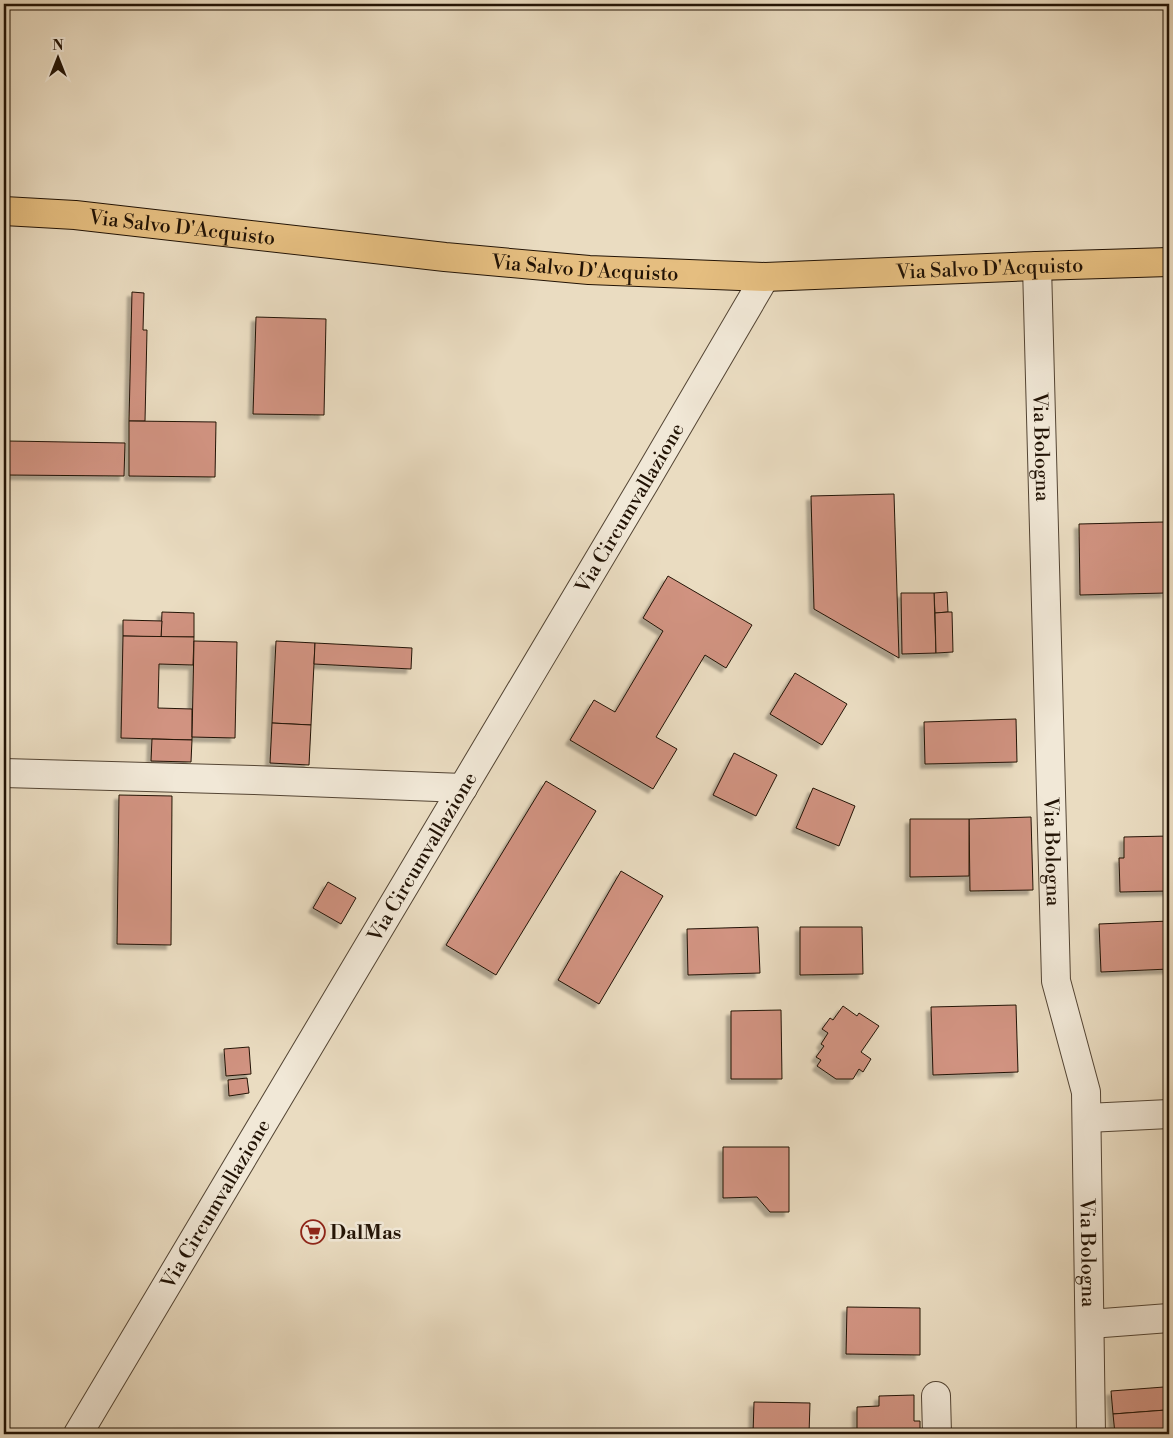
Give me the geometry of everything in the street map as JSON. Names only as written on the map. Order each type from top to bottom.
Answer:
[{"type":"main road","name":"Via Salvo D'Acquisto","points":[[4,211],[75,215],[445,257],[589,270],[765,277],[1169,262]]},
{"type":"street","name":"Via Bologna","points":[[1037,266],[1056,981],[1086,1092],[1091,1434]]},
{"type":"street","name":"Via Circumvallazione","points":[[78,1434],[765,277]]},
{"type":"street","points":[[4,773],[463,788]]},
{"type":"street","points":[[1087,1118],[1169,1114]]},
{"type":"street","points":[[1090,1324],[1169,1318]]},
{"type":"street","points":[[936,1396],[937,1434]]},
{"type":"building","points":[[132,292],[144,293],[143,330],[147,330],[145,421],[129,421]]},
{"type":"building","points":[[256,317],[326,319],[324,415],[253,414]]},
{"type":"building","points":[[129,421],[216,422],[215,477],[129,476]]},
{"type":"building","points":[[8,441],[125,443],[124,476],[7,475]]},
{"type":"building","points":[[894,494],[899,658],[814,609],[811,496]]},
{"type":"building","points":[[1164,522],[1166,593],[1080,595],[1079,524]]},
{"type":"building","points":[[668,576],[752,625],[726,668],[705,655],[656,737],[677,749],[653,789],[570,740],[594,700],[615,712],[663,631],[643,618]]},
{"type":"building","points":[[947,592],[948,612],[935,613],[934,593]]},
{"type":"building","points":[[901,593],[934,593],[936,653],[902,654]]},
{"type":"building","points":[[162,612],[194,613],[194,637],[161,637]]},
{"type":"building","points":[[952,612],[953,652],[936,653],[935,613]]},
{"type":"building","points":[[123,620],[162,621],[161,637],[123,636]]},
{"type":"building","points":[[123,636],[194,637],[193,665],[159,664],[158,708],[192,709],[192,740],[121,738]]},
{"type":"building","points":[[194,641],[237,642],[235,738],[192,737]]},
{"type":"building","points":[[276,641],[315,643],[311,725],[272,723]]},
{"type":"building","points":[[315,643],[412,648],[411,669],[314,664]]},
{"type":"building","points":[[795,673],[847,704],[822,745],[770,714]]},
{"type":"building","points":[[1016,719],[1017,762],[925,764],[924,722]]},
{"type":"building","points":[[272,723],[311,725],[309,765],[270,763]]},
{"type":"building","points":[[152,739],[192,740],[191,762],[151,761]]},
{"type":"building","points":[[734,753],[777,775],[756,816],[713,795]]},
{"type":"building","points":[[546,781],[596,811],[496,975],[446,945]]},
{"type":"building","points":[[813,788],[855,806],[839,846],[796,828]]},
{"type":"building","points":[[119,795],[172,796],[171,945],[117,944]]},
{"type":"building","points":[[1031,817],[1033,890],[970,891],[969,819]]},
{"type":"building","points":[[910,819],[969,819],[969,876],[910,877]]},
{"type":"building","points":[[1169,836],[1169,891],[1120,892],[1119,858],[1124,858],[1124,837]]},
{"type":"building","points":[[621,871],[663,896],[599,1004],[558,980]]},
{"type":"building","points":[[328,882],[356,898],[341,924],[313,908]]},
{"type":"building","points":[[1169,921],[1169,969],[1101,972],[1099,924]]},
{"type":"building","points":[[758,927],[760,973],[688,975],[687,929]]},
{"type":"building","points":[[800,927],[862,927],[863,974],[800,975]]},
{"type":"building","points":[[1016,1005],[1018,1072],[933,1075],[931,1007]]},
{"type":"building","points":[[843,1006],[857,1016],[859,1013],[879,1026],[861,1052],[871,1059],[863,1072],[859,1069],[853,1079],[836,1079],[817,1066],[821,1060],[816,1057],[824,1046],[821,1044],[828,1033],[822,1029],[830,1018],[833,1020]]},
{"type":"building","points":[[781,1010],[782,1079],[731,1079],[731,1011]]},
{"type":"building","points":[[249,1047],[251,1074],[226,1076],[224,1049]]},
{"type":"building","points":[[247,1078],[249,1093],[229,1096],[228,1080]]},
{"type":"building","points":[[723,1147],[789,1147],[789,1212],[770,1212],[757,1197],[723,1198]]},
{"type":"building","points":[[847,1307],[920,1308],[920,1355],[846,1354]]},
{"type":"building","points":[[1164,1387],[1166,1410],[1113,1414],[1111,1391]]},
{"type":"building","points":[[914,1395],[914,1421],[920,1421],[920,1434],[857,1434],[857,1407],[879,1406],[879,1396]]},
{"type":"building","points":[[754,1402],[810,1403],[809,1434],[753,1434]]},
{"type":"building","points":[[1169,1410],[1169,1434],[1115,1434],[1113,1414]]},
{"type":"place","name":"DalMas","points":[[313,1232]]}]
